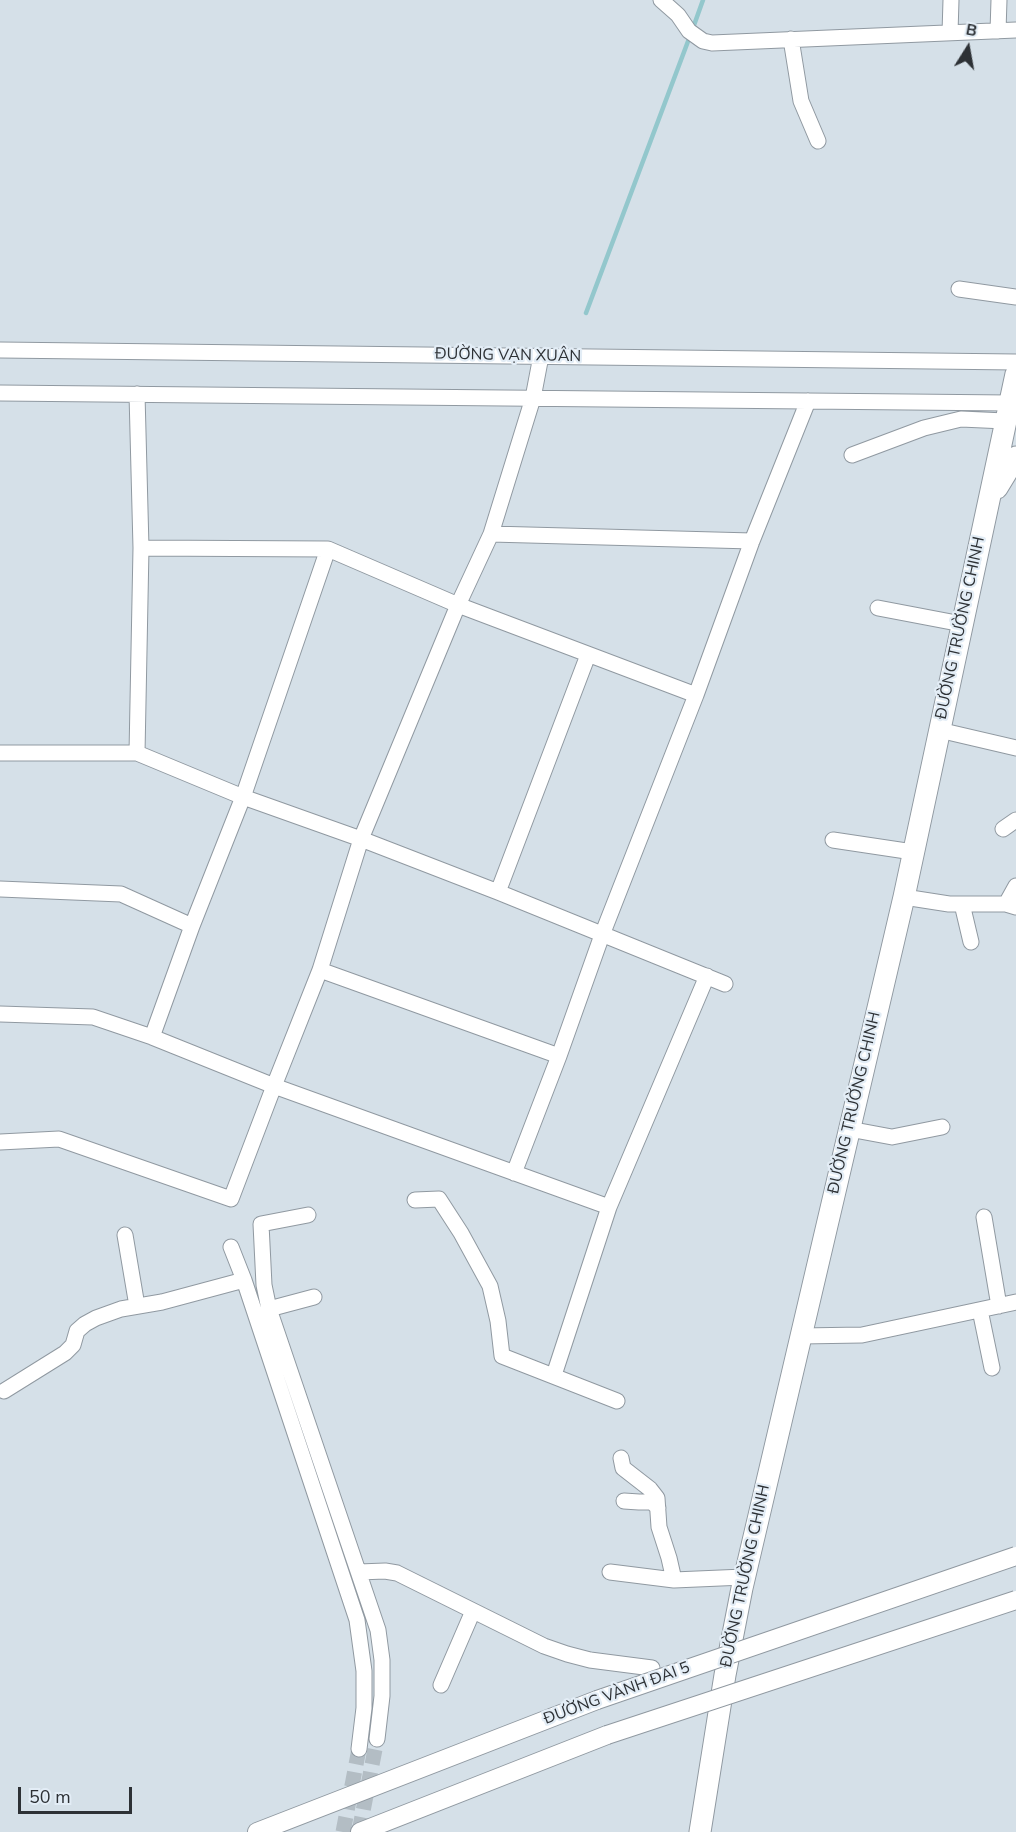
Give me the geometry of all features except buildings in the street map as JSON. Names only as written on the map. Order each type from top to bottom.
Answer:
[{"type":"highway","name":"ĐƯỜNG TRƯỜNG CHINH","points":[[700,1832],[725,1675],[744,1577],[904,897],[1012,394]]},
{"type":"highway","points":[[987,507],[1016,457]]},
{"type":"main road","name":"ĐƯỜNG VÀNH ĐAI 5","points":[[257,1832],[597,1700],[1016,1556]]},
{"type":"main road","points":[[360,1832],[607,1735],[1016,1600]]},
{"type":"street","points":[[661,0],[678,15],[692,33],[703,41],[712,43],[1016,30]]},
{"type":"street","points":[[950,33],[951,0]]},
{"type":"street","points":[[998,31],[999,0]]},
{"type":"street","points":[[791,39],[801,101],[818,141]]},
{"type":"street","points":[[959,289],[1016,297]]},
{"type":"street","name":"ĐƯỜNG VẠN XUÂN","points":[[0,350],[1016,362]]},
{"type":"street","points":[[0,1142],[59,1139],[231,1199],[320,970],[361,839],[458,605],[491,534],[533,398],[540,356]]},
{"type":"street","points":[[0,393],[808,401],[1012,394]]},
{"type":"street","points":[[137,394],[141,548],[137,753]]},
{"type":"street","points":[[852,455],[924,428],[961,419],[1012,394]]},
{"type":"street","points":[[514,1173],[602,935],[696,695],[752,541],[808,401]]},
{"type":"street","points":[[491,534],[752,541]]},
{"type":"street","points":[[141,548],[328,549],[458,605],[696,695]]},
{"type":"street","points":[[152,1037],[192,926],[243,797],[328,549]]},
{"type":"street","points":[[878,608],[962,624]]},
{"type":"street","points":[[498,892],[588,655]]},
{"type":"street","points":[[939,730],[1016,748]]},
{"type":"street","points":[[0,753],[137,753],[243,797],[361,839],[498,892],[725,984]]},
{"type":"street","points":[[833,840],[913,852]]},
{"type":"street","points":[[904,897],[949,904],[1011,905],[1016,886]]},
{"type":"street","points":[[0,889],[121,894],[192,926]]},
{"type":"street","points":[[962,904],[971,942]]},
{"type":"street","points":[[320,970],[559,1056]]},
{"type":"street","points":[[554,1375],[609,1207],[707,976]]},
{"type":"street","points":[[0,1014],[93,1017],[152,1037],[274,1086],[609,1207]]},
{"type":"street","points":[[849,1129],[892,1137],[942,1126]]},
{"type":"street","points":[[415,1200],[439,1199],[461,1233],[489,1286],[498,1321],[502,1356],[617,1401]]},
{"type":"street","points":[[308,1215],[261,1224],[264,1285],[269,1309],[378,1630],[382,1660],[382,1696],[377,1739]]},
{"type":"street","points":[[984,1217],[999,1306]]},
{"type":"street","points":[[125,1235],[137,1306]]},
{"type":"street","points":[[231,1247],[357,1620],[364,1671],[364,1708],[359,1749]]},
{"type":"street","points":[[4,1390],[65,1353],[73,1345],[77,1331],[85,1324],[121,1309],[162,1302],[244,1280]]},
{"type":"street","points":[[269,1309],[314,1297]]},
{"type":"street","points":[[801,1336],[862,1335],[1016,1302]]},
{"type":"street","points":[[980,1310],[992,1368]]},
{"type":"street","points":[[621,1458],[623,1468],[650,1489],[657,1498],[659,1527],[674,1580]]},
{"type":"street","points":[[624,1500],[652,1502],[658,1508]]},
{"type":"street","points":[[359,1572],[397,1573],[544,1646],[567,1654],[590,1660],[652,1668]]},
{"type":"street","points":[[610,1572],[674,1580],[744,1577]]},
{"type":"street","points":[[441,1685],[473,1611]]},
{"type":"waterway","points":[[693,28],[703,0]]},
{"type":"waterway","points":[[586,313],[690,36]]},
{"type":"tunnel","points":[[359,1832],[377,1739]]},
{"type":"tunnel","points":[[343,1832],[359,1749]]}]
